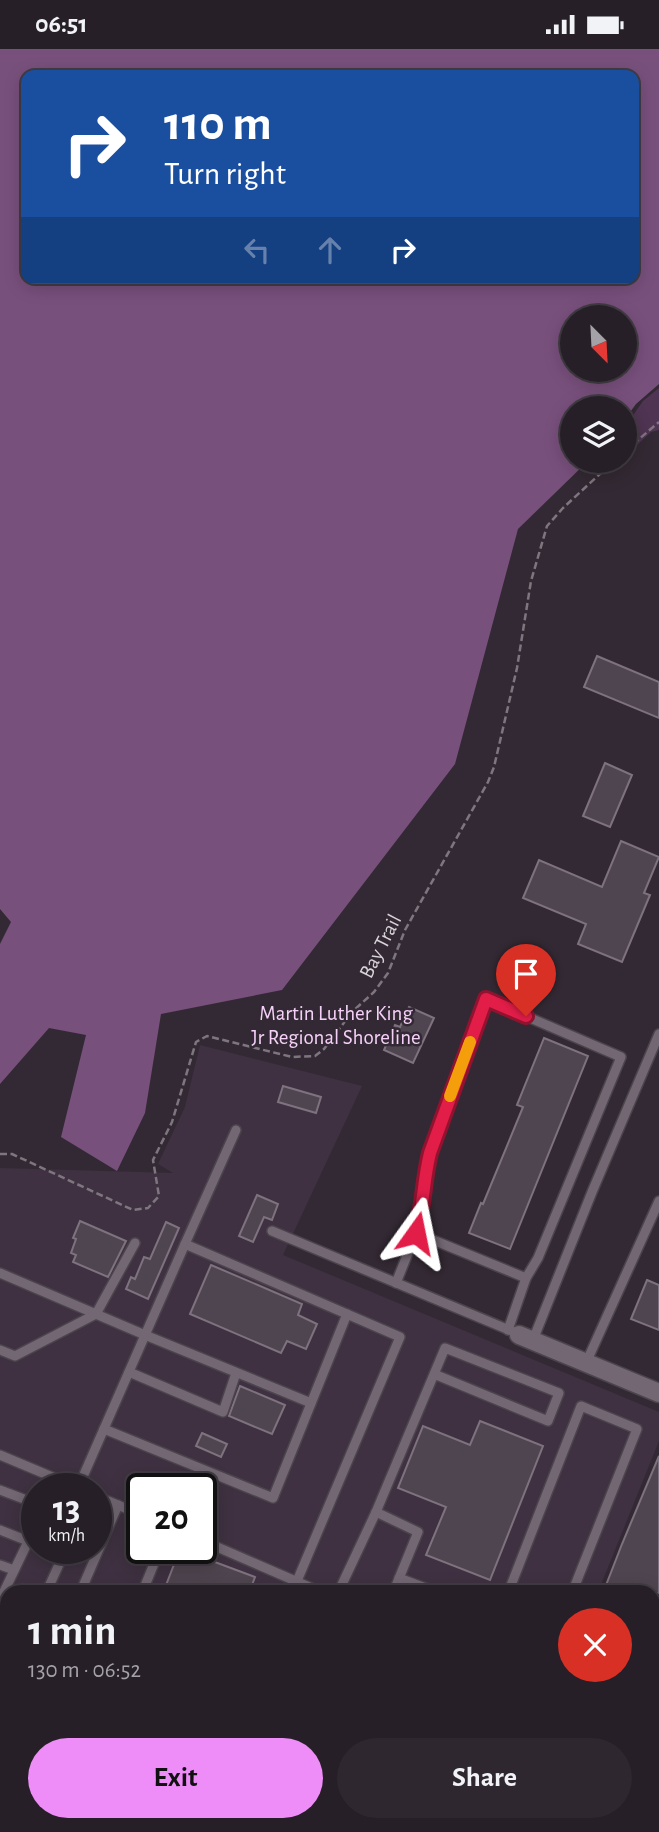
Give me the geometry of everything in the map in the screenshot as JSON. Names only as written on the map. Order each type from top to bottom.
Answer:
[{"type":"street","points":[[520,1335],[659,1393]]},
{"type":"lane","points":[[396,1283],[424,1208],[423,1179],[430,1153],[486,999],[621,1057],[538,1258],[526,1278],[520,1335]]},
{"type":"lane","points":[[520,1335],[592,1192],[657,1046],[659,1034]]},
{"type":"lane","points":[[86,1473],[236,1130]]},
{"type":"lane","points":[[586,1363],[659,1201]]},
{"type":"lane","points":[[272,1231],[520,1335]]},
{"type":"lane","points":[[416,1233],[526,1278]]},
{"type":"lane","points":[[0,1350],[15,1356],[96,1314],[135,1243]]},
{"type":"lane","points":[[185,1244],[400,1337],[297,1581]]},
{"type":"lane","points":[[0,1273],[311,1403]]},
{"type":"lane","points":[[104,1429],[272,1498],[347,1314]]},
{"type":"lane","points":[[342,1585],[445,1348],[559,1393],[548,1420],[434,1374]]},
{"type":"lane","points":[[129,1372],[223,1412],[236,1373]]},
{"type":"lane","points":[[511,1585],[581,1406],[637,1429],[575,1585]]},
{"type":"lane","points":[[0,1455],[43,1473]]},
{"type":"lane","points":[[0,1490],[21,1498]]},
{"type":"lane","points":[[112,1503],[126,1508]]},
{"type":"lane","points":[[83,1585],[118,1505]]},
{"type":"lane","points":[[376,1511],[418,1532],[396,1585]]},
{"type":"lane","points":[[0,1530],[21,1538]]},
{"type":"lane","points":[[217,1548],[306,1585]]},
{"type":"lane","points":[[7,1585],[21,1556]]},
{"type":"lane","points":[[50,1585],[59,1564]]},
{"type":"lane","points":[[145,1585],[154,1564]]},
{"type":"lane","points":[[0,1565],[14,1570]]},
{"type":"lane","points":[[399,1579],[416,1585]]},
{"type":"path","points":[[637,441],[659,422]]},
{"type":"path","name":"Bay Trail","points":[[0,1154],[12,1154],[133,1210],[140,1210],[148,1207],[159,1196],[153,1160],[172,1122],[193,1047],[200,1038],[221,1038],[292,1057],[315,1056],[324,1049],[352,1012],[382,983],[405,930],[488,782],[500,746],[517,668],[531,581],[547,526],[601,473]]},
{"type":"shaded area","points":[[0,49],[659,49],[659,384],[637,403],[637,396],[560,396],[560,473],[576,473],[518,529],[455,764],[282,990],[161,1014],[145,1113],[117,1171],[61,1137],[86,1035],[49,1028],[0,1084],[0,944],[11,922],[0,909]]},
{"type":"shaded area","points":[[659,388],[659,430],[651,432],[637,445],[637,410]]},
{"type":"shaded area","points":[[200,1045],[362,1086],[283,1255],[659,1412],[659,1441],[601,1585],[0,1585],[0,1168],[173,1173],[158,1164],[185,1107]]},
{"type":"building","points":[[597,656],[659,682],[659,718],[584,687]]},
{"type":"building","points":[[605,763],[632,775],[610,827],[583,816]]},
{"type":"building","points":[[621,841],[659,857],[644,893],[650,895],[622,962],[578,944],[586,924],[523,898],[539,860],[602,887]]},
{"type":"building","points":[[409,1007],[434,1018],[413,1063],[384,1050],[395,1025],[400,1027]]},
{"type":"building","points":[[544,1038],[588,1056],[510,1249],[469,1233],[523,1107],[517,1105]]},
{"type":"building","points":[[283,1086],[321,1097],[316,1113],[278,1102]]},
{"type":"building","points":[[257,1195],[278,1204],[272,1220],[264,1217],[253,1242],[239,1236]]},
{"type":"building","points":[[80,1221],[126,1241],[108,1277],[73,1262],[76,1255],[71,1253],[76,1239],[73,1238]]},
{"type":"building","points":[[166,1222],[179,1228],[148,1299],[126,1289],[131,1277],[135,1279],[144,1257],[150,1259]]},
{"type":"building","points":[[211,1265],[302,1304],[298,1315],[317,1324],[306,1349],[287,1341],[281,1353],[190,1314]]},
{"type":"building","points":[[647,1280],[659,1285],[659,1330],[631,1319]]},
{"type":"building","points":[[240,1386],[285,1405],[272,1434],[229,1416]]},
{"type":"building","points":[[480,1421],[543,1446],[490,1580],[426,1555],[446,1507],[398,1488],[423,1426],[470,1445]]},
{"type":"building","points":[[202,1433],[227,1444],[221,1457],[196,1446]]},
{"type":"building","points":[[659,1456],[659,1585],[606,1585]]},
{"type":"building","points":[[217,1563],[255,1577],[252,1585],[166,1585],[174,1564]]},
{"type":"slow traffic","points":[[450,1096],[470,1042]]},
{"type":"route","points":[[416,1233],[424,1208],[423,1179],[430,1153],[486,999],[526,1016]]},
{"type":"park label","name":"Martin Luther King Jr Regional Shoreline","points":[[336,1025]]}]
